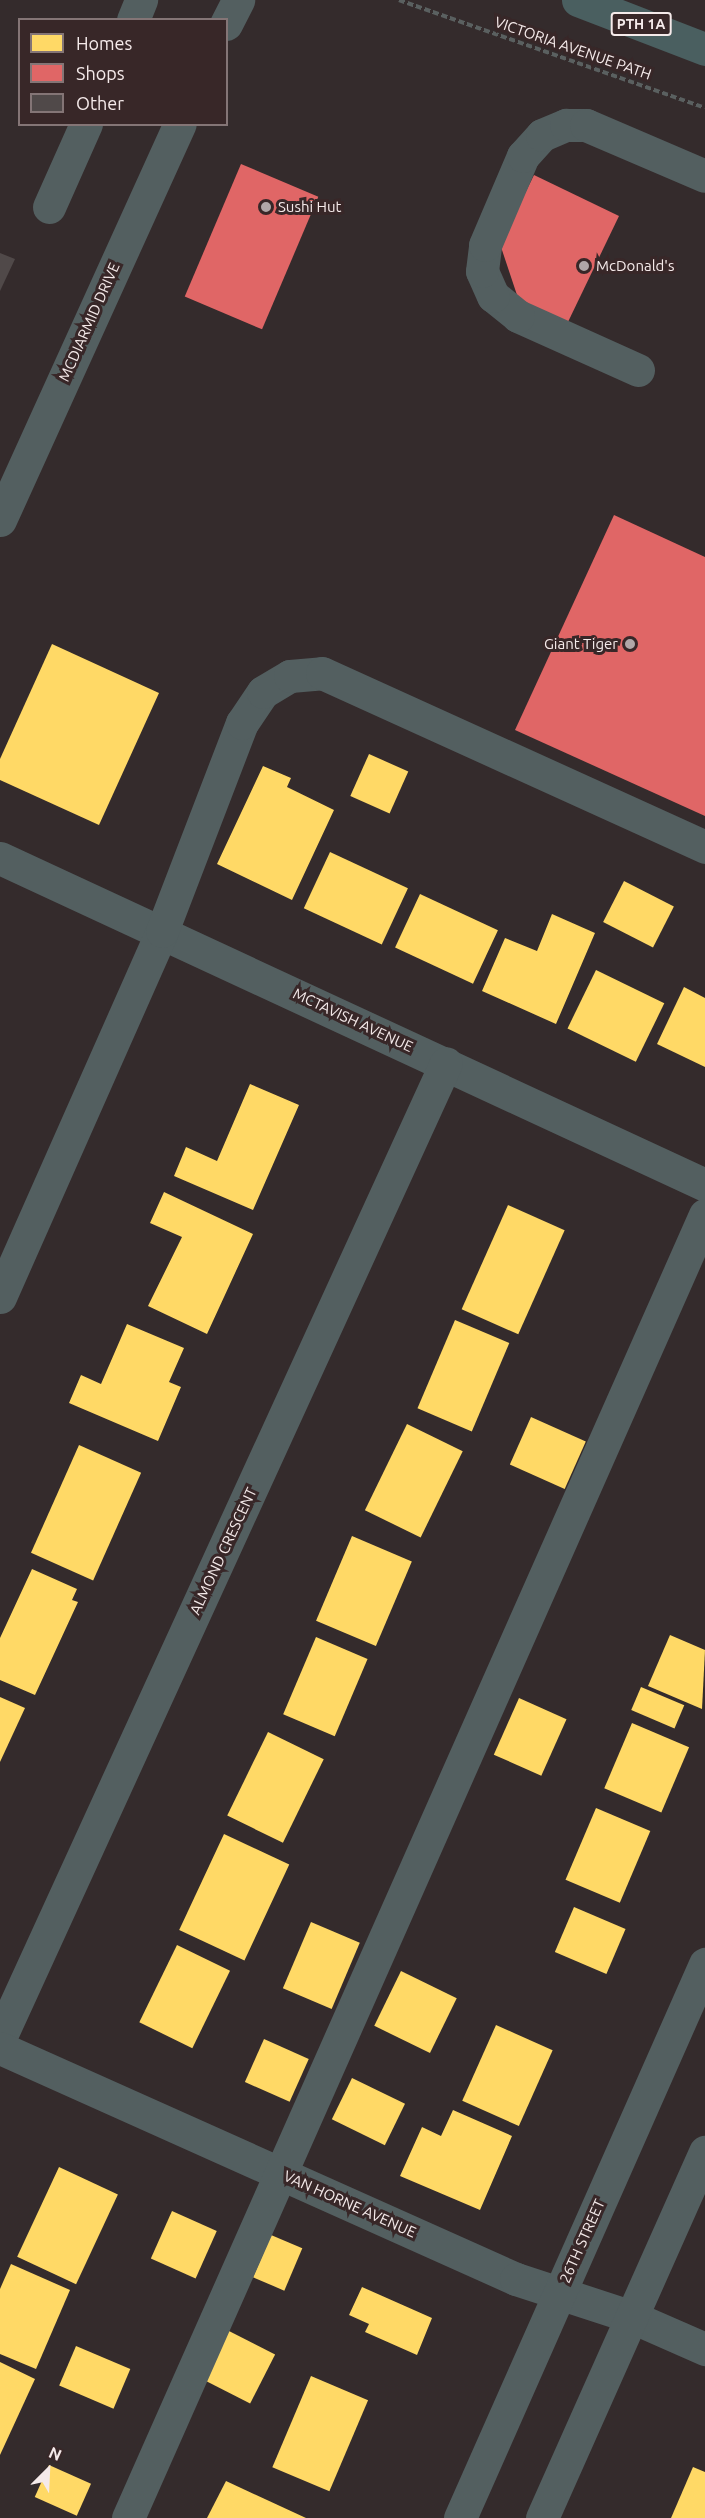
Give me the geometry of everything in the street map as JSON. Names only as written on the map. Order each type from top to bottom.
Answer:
[{"type":"main road","name":"PTH 1A","points":[[578,0],[705,48]]},
{"type":"street","points":[[134,18],[141,0]]},
{"type":"street","points":[[228,20],[238,0]]},
{"type":"street","points":[[638,370],[518,316],[493,296],[482,271],[484,245],[523,156],[542,135],[566,125],[586,125],[705,176]]},
{"type":"street","points":[[49,207],[85,126]]},
{"type":"street","name":"MCDIARMID DRIVE","points":[[0,520],[179,126]]},
{"type":"street","points":[[0,1297],[162,931],[242,723],[263,692],[290,676],[322,673],[705,847]]},
{"type":"street","name":"MCTAVISH AVENUE","points":[[0,858],[162,931],[705,1185]]},
{"type":"street","name":"ALMOND CRESCENT","points":[[0,2038],[446,1063]]},
{"type":"street","points":[[128,2518],[705,1215]]},
{"type":"street","name":"26TH STREET","points":[[459,2518],[705,1964]]},
{"type":"street","name":"VAN HORNE AVENUE","points":[[0,2048],[558,2293],[632,2317],[705,2349]]},
{"type":"street","points":[[542,2518],[705,2152]]},
{"type":"path","name":"VICTORIA AVENUE PATH","points":[[399,0],[705,108]]},
{"type":"building: Homes","points":[[52,644],[159,693],[99,825],[0,780],[0,759]]},
{"type":"building: Homes","points":[[369,754],[408,771],[390,814],[350,796]]},
{"type":"building: Homes","points":[[263,766],[291,778],[287,787],[334,810],[292,900],[217,864]]},
{"type":"building: Homes","points":[[330,852],[408,888],[382,945],[304,908]]},
{"type":"building: Homes","points":[[624,881],[674,906],[653,947],[603,922]]},
{"type":"building: Homes","points":[[420,894],[498,930],[473,984],[395,947]]},
{"type":"building: Homes","points":[[552,914],[595,933],[556,1024],[482,991],[505,938],[537,951]]},
{"type":"building: Homes","points":[[596,970],[664,1003],[636,1062],[568,1028]]},
{"type":"building: Homes","points":[[684,987],[705,998],[705,1067],[657,1044]]},
{"type":"building: Homes","points":[[250,1084],[299,1105],[253,1210],[174,1176],[186,1147],[217,1161]]},
{"type":"building: Homes","points":[[164,1192],[253,1234],[207,1334],[148,1306],[182,1237],[150,1223]]},
{"type":"building: Homes","points":[[508,1205],[565,1230],[518,1334],[462,1309]]},
{"type":"building: Homes","points":[[455,1320],[509,1343],[472,1431],[417,1408]]},
{"type":"building: Homes","points":[[127,1324],[184,1348],[169,1382],[181,1387],[158,1441],[69,1403],[81,1375],[101,1384]]},
{"type":"building: Homes","points":[[531,1417],[586,1441],[565,1489],[510,1465]]},
{"type":"building: Homes","points":[[407,1424],[463,1451],[421,1537],[365,1510]]},
{"type":"building: Homes","points":[[79,1445],[141,1473],[93,1580],[31,1553]]},
{"type":"building: Homes","points":[[352,1536],[412,1561],[376,1646],[316,1621]]},
{"type":"building: Homes","points":[[32,1569],[77,1589],[72,1600],[78,1602],[35,1695],[0,1680],[0,1638]]},
{"type":"building: Homes","points":[[670,1635],[705,1650],[702,1709],[648,1686]]},
{"type":"building: Homes","points":[[316,1637],[368,1659],[335,1736],[283,1714]]},
{"type":"building: Homes","points":[[641,1687],[684,1705],[674,1728],[631,1710]]},
{"type":"building: Homes","points":[[0,1697],[25,1708],[0,1762]]},
{"type":"building: Homes","points":[[519,1698],[567,1719],[541,1776],[494,1755]]},
{"type":"building: Homes","points":[[632,1723],[689,1747],[661,1813],[604,1788]]},
{"type":"building: Homes","points":[[268,1732],[324,1759],[283,1843],[227,1816]]},
{"type":"building: Homes","points":[[596,1808],[650,1831],[620,1903],[566,1880]]},
{"type":"building: Homes","points":[[224,1834],[289,1864],[244,1960],[179,1930]]},
{"type":"building: Homes","points":[[574,1907],[626,1929],[606,1974],[555,1952]]},
{"type":"building: Homes","points":[[311,1922],[360,1943],[332,2009],[283,1988]]},
{"type":"building: Homes","points":[[177,1945],[230,1971],[192,2048],[139,2022]]},
{"type":"building: Homes","points":[[401,1971],[457,1998],[430,2053],[374,2026]]},
{"type":"building: Homes","points":[[496,2025],[553,2050],[519,2126],[462,2101]]},
{"type":"building: Homes","points":[[264,2039],[309,2059],[290,2102],[245,2082]]},
{"type":"building: Homes","points":[[352,2078],[405,2104],[385,2145],[332,2119]]},
{"type":"building: Homes","points":[[453,2110],[512,2136],[480,2210],[400,2176],[422,2127],[441,2136]]},
{"type":"building: Homes","points":[[59,2167],[118,2194],[76,2284],[17,2257]]},
{"type":"building: Homes","points":[[172,2211],[217,2231],[196,2278],[151,2259]]},
{"type":"building: Homes","points":[[271,2235],[302,2248],[284,2291],[253,2277]]},
{"type":"building: Homes","points":[[11,2264],[70,2290],[36,2369],[0,2354],[0,2289]]},
{"type":"building: Homes","points":[[362,2287],[432,2318],[417,2355],[365,2332],[369,2324],[349,2315]]},
{"type":"building: Homes","points":[[227,2330],[275,2355],[250,2404],[202,2379]]},
{"type":"building: Homes","points":[[76,2346],[130,2369],[114,2409],[59,2386]]},
{"type":"building: Homes","points":[[0,2362],[35,2379],[0,2455]]},
{"type":"building: Homes","points":[[311,2376],[368,2400],[329,2491],[272,2467]]},
{"type":"building: Homes","points":[[49,2465],[91,2484],[77,2516],[35,2497]]},
{"type":"building: Homes","points":[[693,2467],[705,2472],[705,2518],[671,2518]]},
{"type":"building: Homes","points":[[226,2481],[306,2518],[207,2518]]},
{"type":"building: Shops","points":[[241,164],[318,197],[262,329],[185,297]]},
{"type":"building: Shops","points":[[534,175],[619,216],[567,324],[519,301],[500,244]]},
{"type":"building: Shops","name":"Giant Tiger","points":[[614,515],[705,557],[705,816],[515,730]]},
{"type":"building: Other","points":[[0,253],[15,259],[0,291]]},
{"type":"place","name":"Sushi Hut","points":[[266,207]]},
{"type":"place","name":"McDonald's","points":[[584,266]]},
{"type":"place","name":"Giant Tiger","points":[[630,644]]}]
